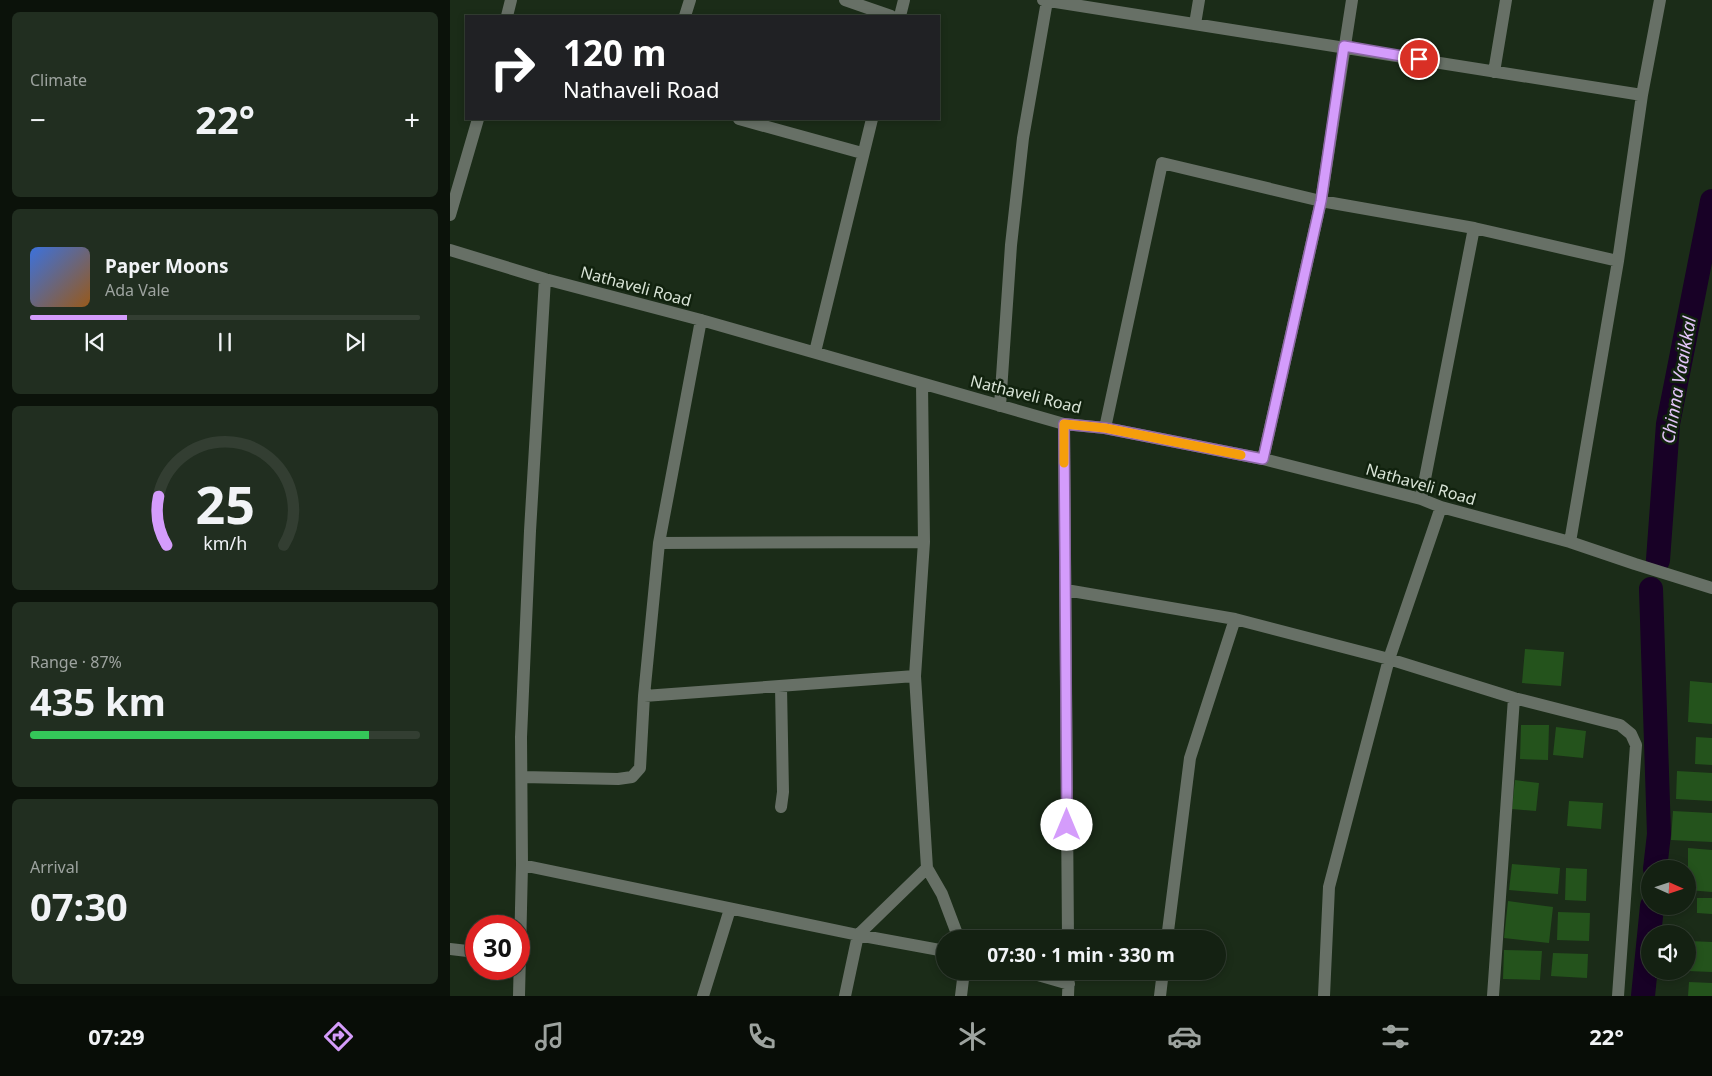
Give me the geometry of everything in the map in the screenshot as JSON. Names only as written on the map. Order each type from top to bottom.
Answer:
[{"type":"street","points":[[506,15],[511,0]]},
{"type":"street","points":[[686,15],[690,0]]},
{"type":"street","points":[[845,0],[888,15]]},
{"type":"street","points":[[900,15],[904,0]]},
{"type":"street","points":[[1000,406],[1011,245],[1023,138],[1045,0],[1114,5],[1195,24],[1344,46],[1642,95]]},
{"type":"street","points":[[1195,24],[1199,0]]},
{"type":"street","points":[[1263,459],[1321,201],[1352,0]]},
{"type":"street","points":[[1494,72],[1506,0]]},
{"type":"street","points":[[1570,542],[1618,261],[1642,95],[1660,0]]},
{"type":"street","points":[[450,216],[478,120]]},
{"type":"street","points":[[743,120],[862,153]]},
{"type":"street","points":[[814,352],[872,120]]},
{"type":"street","points":[[1105,428],[1162,164],[1321,201],[1474,228],[1618,261]]},
{"type":"street","points":[[1421,499],[1474,228]]},
{"type":"street","name":"Nathaveli Road","points":[[450,250],[545,279],[701,320],[1064,424],[1105,428],[1263,459],[1421,499],[1441,507],[1570,542],[1712,588]]},
{"type":"street","points":[[520,915],[521,737],[530,531],[545,279]]},
{"type":"street","points":[[522,777],[618,779],[632,777],[640,768],[644,696],[659,543],[701,320]]},
{"type":"street","points":[[922,384],[924,542],[914,676],[927,868],[942,894],[956,930]]},
{"type":"street","points":[[1064,424],[1068,930]]},
{"type":"street","points":[[1324,996],[1329,887],[1389,659],[1441,507]]},
{"type":"street","points":[[659,543],[924,542]]},
{"type":"street","points":[[1066,590],[1235,619],[1389,659],[1514,698],[1620,725],[1631,734],[1636,745],[1618,996]]},
{"type":"street","points":[[1168,930],[1190,758],[1235,619]]},
{"type":"street","points":[[644,696],[914,676]]},
{"type":"street","points":[[781,686],[782,807]]},
{"type":"street","points":[[1493,996],[1514,698]]},
{"type":"street","points":[[522,865],[730,909],[936,949]]},
{"type":"street","points":[[845,996],[858,935],[927,868]]},
{"type":"street","points":[[702,996],[730,909]]},
{"type":"street","points":[[450,949],[465,951]]},
{"type":"street","points":[[519,980],[519,996]]},
{"type":"street","points":[[961,996],[963,980]]},
{"type":"street","points":[[1054,980],[1068,984]]},
{"type":"street","points":[[1160,996],[1162,980]]},
{"type":"building","points":[[1525,649],[1564,652],[1561,686],[1522,683]]},
{"type":"building","points":[[1690,681],[1712,683],[1712,724],[1688,722]]},
{"type":"building","points":[[1521,725],[1549,725],[1548,760],[1520,759]]},
{"type":"building","points":[[1556,727],[1586,731],[1583,758],[1553,755]]},
{"type":"building","points":[[1696,737],[1712,738],[1712,765],[1695,764]]},
{"type":"building","points":[[1677,771],[1712,773],[1712,801],[1676,799]]},
{"type":"building","points":[[1515,780],[1539,783],[1536,811],[1512,809]]},
{"type":"building","points":[[1569,801],[1603,803],[1601,829],[1567,826]]},
{"type":"building","points":[[1673,811],[1712,813],[1712,842],[1671,840]]},
{"type":"building","points":[[1688,848],[1712,850],[1712,892],[1696,891],[1696,860],[1688,860]]},
{"type":"building","points":[[1512,864],[1560,868],[1558,894],[1509,890]]},
{"type":"building","points":[[1566,868],[1587,869],[1586,901],[1565,900]]},
{"type":"building","points":[[1697,898],[1712,898],[1712,914],[1697,913]]},
{"type":"building","points":[[1508,901],[1553,907],[1549,943],[1504,938]]},
{"type":"building","points":[[1558,912],[1590,913],[1589,941],[1557,940]]},
{"type":"building","points":[[1696,941],[1712,942],[1712,972],[1696,971]]},
{"type":"building","points":[[1504,950],[1542,951],[1540,980],[1503,979]]},
{"type":"building","points":[[1553,953],[1588,954],[1587,978],[1551,976]]},
{"type":"building","points":[[1689,982],[1712,983],[1712,996],[1688,996]]},
{"type":"waterway","name":"Chinna Vaaikkal","points":[[1658,560],[1668,424],[1712,201]]},
{"type":"waterway","name":"Chinna Vaaikkal","points":[[1651,589],[1659,834],[1656,860]]},
{"type":"waterway","name":"Chinna Vaaikkal","points":[[1643,996],[1651,915]]},
{"type":"slow traffic","points":[[1064,463],[1064,424],[1105,428],[1241,455]]},
{"type":"route","points":[[1067,825],[1064,424],[1105,428],[1263,459],[1321,201],[1344,46],[1419,59]]}]
